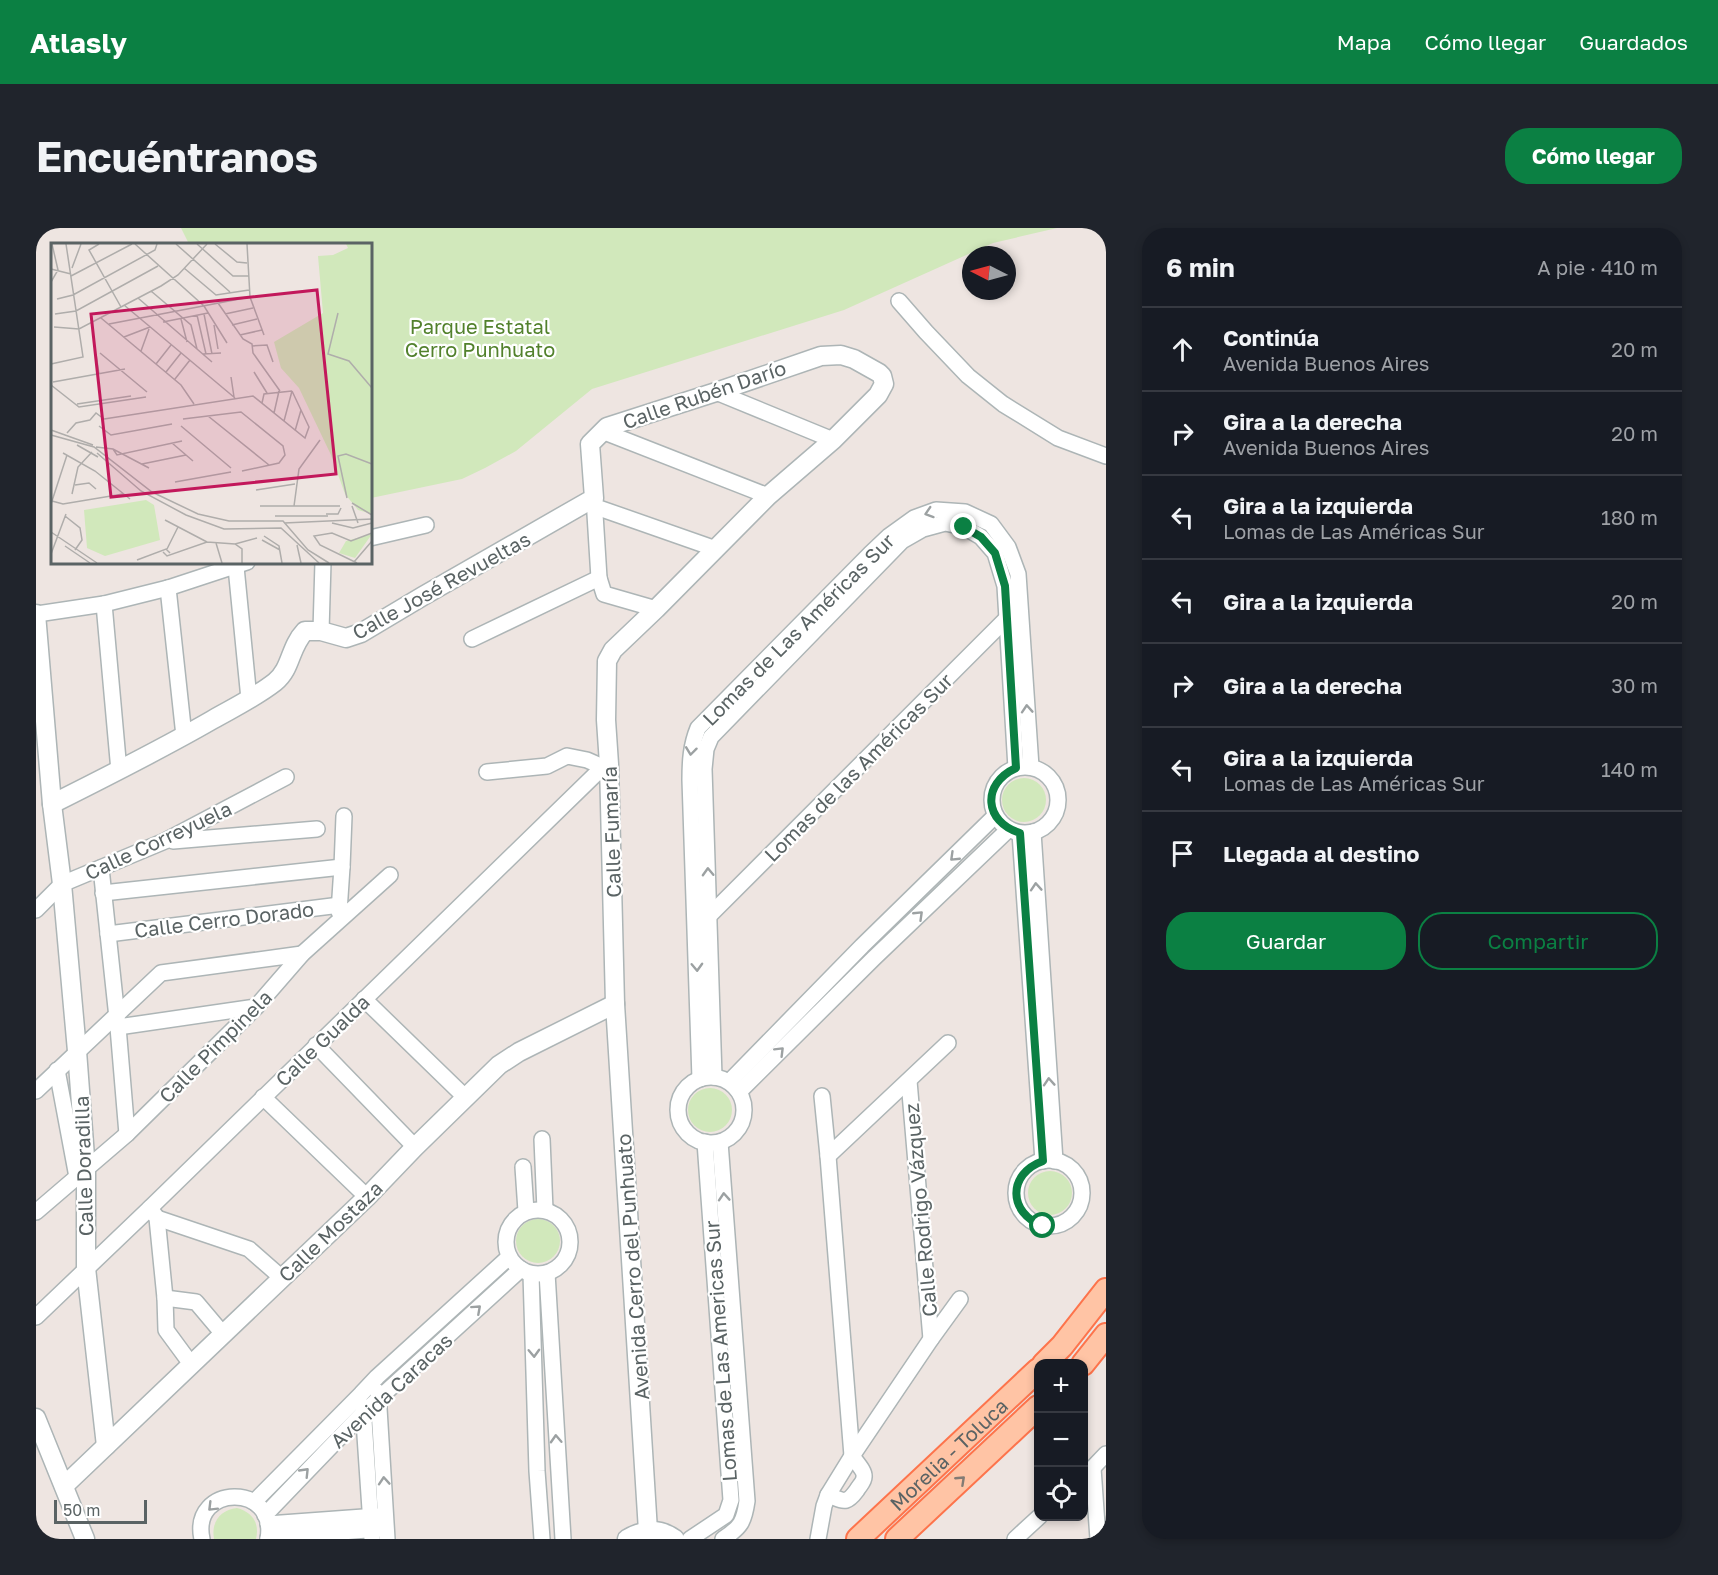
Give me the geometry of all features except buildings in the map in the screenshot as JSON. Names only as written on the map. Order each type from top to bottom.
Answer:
[{"type":"main road","points":[[1049,1359],[1106,1290]]},
{"type":"main road","points":[[1087,1359],[1106,1335]]},
{"type":"main road","name":"Morelia - Toluca","points":[[856,1539],[1034,1374]]},
{"type":"main road","name":"Morelia - Toluca","points":[[897,1539],[1034,1411]]},
{"type":"street","points":[[899,301],[968,376],[1003,404],[1058,438],[1106,456]]},
{"type":"street","name":"Calle Rubén Darío","points":[[595,503],[590,444],[607,427],[831,354],[854,359],[875,370],[882,376],[884,384],[878,395],[833,440]]},
{"type":"street","points":[[716,392],[833,440],[768,496],[716,549],[656,609],[604,594],[599,578],[595,503],[716,549]]},
{"type":"street","points":[[602,431],[768,496]]},
{"type":"street","name":"Calle José Revueltas","points":[[52,804],[119,771],[249,699],[276,680],[286,669],[297,639],[305,631],[346,638],[361,633],[423,596],[595,503]]},
{"type":"street","name":"Lomas de Las Américas Sur","points":[[707,1078],[710,916],[704,770],[706,749],[711,736],[889,536],[914,518],[936,510],[965,512],[991,524],[1008,546],[1018,574],[1023,768]]},
{"type":"street","name":"Lomas de Las Américas Sur","points":[[707,1078],[695,928],[690,780],[693,740],[698,728],[902,541],[923,529],[945,523],[964,527],[981,537],[995,553],[1005,586],[1006,619],[1023,768]]},
{"type":"street","points":[[372,538],[426,525]]},
{"type":"street","points":[[321,632],[323,564]]},
{"type":"street","points":[[36,614],[104,604],[168,588],[241,565],[249,699]]},
{"type":"street","points":[[472,639],[599,578]]},
{"type":"street","points":[[168,588],[184,736]]},
{"type":"street","points":[[104,604],[119,771]]},
{"type":"street","name":"Lomas de las Américas Sur","points":[[695,928],[710,916],[1020,606]]},
{"type":"street","name":"Calle Fumaría","points":[[615,1004],[606,766],[607,661],[613,650],[656,609]]},
{"type":"street","name":"Calle Doradilla","points":[[36,614],[52,804],[62,884],[77,1051],[86,1269],[106,1446]]},
{"type":"street","points":[[487,772],[547,766],[567,756],[606,766]]},
{"type":"street","name":"Calle Gualda","points":[[36,1317],[86,1269],[153,1213],[263,1097],[606,766]]},
{"type":"street","points":[[734,1087],[874,958],[1020,832],[1044,827],[1053,818],[1057,806],[1057,793],[1052,781],[1043,772],[1023,768],[1005,773],[997,782],[992,793],[995,816],[1001,824],[1020,832]]},
{"type":"street","name":"Calle Correyuela","points":[[36,910],[62,884],[165,841],[286,777]]},
{"type":"street","points":[[338,923],[344,816]]},
{"type":"street","points":[[734,1087],[862,946],[995,816]]},
{"type":"street","points":[[165,841],[317,829]]},
{"type":"street","points":[[1020,832],[1037,998],[1049,1161]]},
{"type":"street","points":[[103,893],[342,867]]},
{"type":"street","points":[[101,868],[127,1134]]},
{"type":"street","name":"Calle Pimpinela","points":[[36,1212],[127,1134],[256,1007],[302,954],[390,875]]},
{"type":"street","name":"Calle Cerro Dorado","points":[[108,934],[340,905]]},
{"type":"street","points":[[862,946],[874,958]]},
{"type":"street","points":[[36,1091],[77,1051],[117,1021],[160,973],[302,954]]},
{"type":"street","points":[[364,999],[465,1097]]},
{"type":"street","name":"Calle Mostaza","points":[[64,1486],[367,1197],[465,1097],[500,1065],[519,1052],[615,1004]]},
{"type":"street","name":"Avenida Cerro del Punhuato","points":[[615,1004],[648,1530]]},
{"type":"street","points":[[117,1021],[256,1007]]},
{"type":"street","points":[[828,1156],[948,1043]]},
{"type":"street","points":[[316,1045],[415,1147]]},
{"type":"street","points":[[57,1070],[82,1173]]},
{"type":"street","points":[[707,1078],[734,1087],[743,1102],[744,1112],[736,1130],[729,1137],[712,1142],[696,1139],[688,1134],[682,1126],[678,1108],[685,1090],[692,1083],[707,1078]]},
{"type":"street","name":"Calle Rodrigo Vázquez","points":[[909,1081],[931,1339]]},
{"type":"street","points":[[822,1096],[852,1456],[864,1474],[864,1480],[850,1500],[841,1500],[828,1495]]},
{"type":"street","points":[[263,1097],[367,1197]]},
{"type":"street","points":[[542,1139],[545,1210]]},
{"type":"street","name":"Lomas de Las Americas Sur","points":[[712,1142],[726,1320],[747,1501],[745,1518],[735,1531],[723,1539]]},
{"type":"street","points":[[1049,1161],[1066,1165],[1074,1172],[1080,1182],[1082,1193],[1080,1205],[1074,1215],[1055,1226],[1043,1226],[1024,1215],[1018,1205],[1016,1193],[1018,1182],[1024,1172],[1033,1165],[1049,1161]]},
{"type":"street","points":[[524,1167],[526,1211]]},
{"type":"street","points":[[545,1210],[555,1214],[563,1221],[571,1241],[569,1251],[557,1269],[547,1273],[526,1272],[509,1257],[507,1230],[512,1222],[526,1211],[545,1210]]},
{"type":"street","points":[[191,1364],[166,1330],[165,1298],[153,1213],[249,1249],[282,1278]]},
{"type":"street","name":"Avenida Caracas","points":[[254,1502],[377,1377],[509,1257]]},
{"type":"street","points":[[526,1272],[542,1539]]},
{"type":"street","name":"Avenida Caracas","points":[[267,1529],[378,1398],[526,1272]]},
{"type":"street","points":[[547,1273],[563,1539]]},
{"type":"street","points":[[856,1539],[949,1442],[1055,1346],[1106,1280]]},
{"type":"street","points":[[165,1298],[196,1302],[223,1334]]},
{"type":"street","points":[[818,1539],[828,1495],[852,1456],[960,1299]]},
{"type":"street","name":"Lomas de Las Americas Sur","points":[[690,1539],[726,1515],[731,1500],[726,1320]]},
{"type":"street","points":[[202,1539],[202,1522],[206,1512],[223,1498],[233,1496],[244,1497],[260,1507],[267,1529],[387,1528],[377,1377]]},
{"type":"street","points":[[361,1394],[371,1528]]},
{"type":"street","points":[[36,1418],[86,1539]]},
{"type":"street","points":[[1098,1539],[1088,1473],[1106,1454]]},
{"type":"street","points":[[537,1471],[558,1470]]},
{"type":"street","points":[[903,1539],[918,1520]]},
{"type":"street","points":[[1015,1539],[1035,1521]]},
{"type":"street","points":[[627,1539],[648,1530],[661,1532],[675,1539]]},
{"type":"green space","name":"Parque Estatal Cerro Punhuato","points":[[181,228],[1057,228],[986,246],[962,246],[962,257],[844,310],[592,389],[516,451],[485,468],[462,479],[372,498],[372,243],[188,243]]},
{"type":"green space","points":[[1024,778],[1040,784],[1046,800],[1040,816],[1024,822],[1008,816],[1002,800],[1008,784]]},
{"type":"green space","points":[[710,1088],[726,1094],[732,1110],[726,1126],[710,1132],[694,1126],[688,1110],[694,1094]]},
{"type":"green space","points":[[1050,1171],[1066,1177],[1072,1193],[1066,1209],[1050,1215],[1034,1209],[1028,1193],[1034,1177]]},
{"type":"green space","points":[[538,1219],[554,1225],[560,1241],[554,1257],[538,1263],[522,1257],[516,1241],[522,1225]]},
{"type":"green space","points":[[237,1508],[247,1512],[254,1519],[257,1528],[256,1539],[214,1539],[215,1522],[221,1514]]},
{"type":"route","points":[[964,527],[981,537],[995,553],[1005,586],[1016,768],[1005,773],[997,782],[992,793],[992,805],[995,816],[1001,824],[1020,833],[1043,1161],[1024,1172],[1018,1182],[1016,1193],[1018,1205],[1024,1215],[1043,1226]]}]
